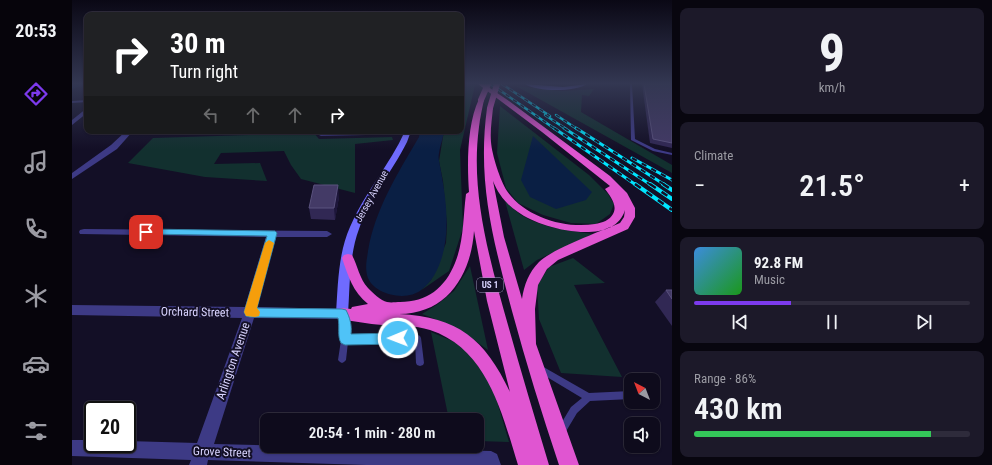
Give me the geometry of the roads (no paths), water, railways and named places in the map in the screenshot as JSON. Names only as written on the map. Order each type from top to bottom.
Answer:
[{"type":"highway","name":"US 1","points":[[485,106],[476,121],[474,141],[474,178],[481,236],[489,278],[508,357],[539,465]]},
{"type":"highway","name":"US 1","points":[[486,106],[486,144],[489,181],[495,220],[529,347],[570,464]]},
{"type":"highway","points":[[486,144],[501,189],[511,202],[526,213],[548,223],[583,229],[604,226],[614,221],[619,215],[620,207],[617,199],[608,187],[532,125],[506,106]]},
{"type":"highway","points":[[512,106],[607,179],[623,195],[630,207],[629,219],[624,226],[554,257],[536,272],[531,282],[529,295],[529,347]]},
{"type":"highway","points":[[342,314],[385,308],[403,308],[427,303],[441,294],[453,280],[460,266],[465,250],[468,214],[474,178]]},
{"type":"highway","points":[[348,258],[354,276],[361,290],[385,308]]},
{"type":"highway","points":[[342,314],[398,319],[441,326],[457,335],[478,352],[499,384],[528,465]]},
{"type":"main road","name":"Jersey Avenue","points":[[342,314],[350,240],[358,218],[406,134]]},
{"type":"street","points":[[74,121],[84,113]]},
{"type":"street","points":[[72,177],[114,147],[127,134]]},
{"type":"street","points":[[84,232],[327,234]]},
{"type":"street","name":"Arlington Avenue","points":[[200,458],[250,312],[272,233]]},
{"type":"street","name":"Orchard Street","points":[[72,310],[342,314]]},
{"type":"street","name":"Grove Street","points":[[72,448],[200,458],[492,463]]},
{"type":"lane","points":[[632,106],[633,140],[654,150],[672,154]]},
{"type":"lane","points":[[342,314],[346,327],[342,360]]},
{"type":"lane","points":[[398,319],[398,338]]},
{"type":"lane","points":[[345,339],[418,338],[420,363]]},
{"type":"lane","points":[[536,367],[588,397],[624,395]]},
{"type":"lane","points":[[559,436],[574,410],[588,397]]},
{"type":"water","points":[[420,134],[443,134],[439,151],[439,158],[447,221],[445,245],[439,267],[428,283],[415,294],[399,296],[383,292],[370,282],[366,272],[366,266],[371,236],[382,206],[395,178]]},
{"type":"water","points":[[533,136],[592,192],[586,200],[556,209],[530,197],[521,180]]},
{"type":"railway","points":[[522,106],[555,129]]},
{"type":"railway","points":[[535,106],[550,116]]},
{"type":"railway","points":[[545,115],[566,129]]},
{"type":"railway","points":[[556,115],[577,129]]},
{"type":"railway","points":[[554,128],[636,185]]},
{"type":"railway","points":[[564,128],[651,185]]},
{"type":"railway","points":[[576,128],[665,185]]},
{"type":"railway","points":[[632,158],[672,180]]},
{"type":"railway","points":[[635,184],[672,210]]},
{"type":"railway","points":[[650,184],[672,199]]},
{"type":"railway","points":[[663,184],[672,190]]}]
